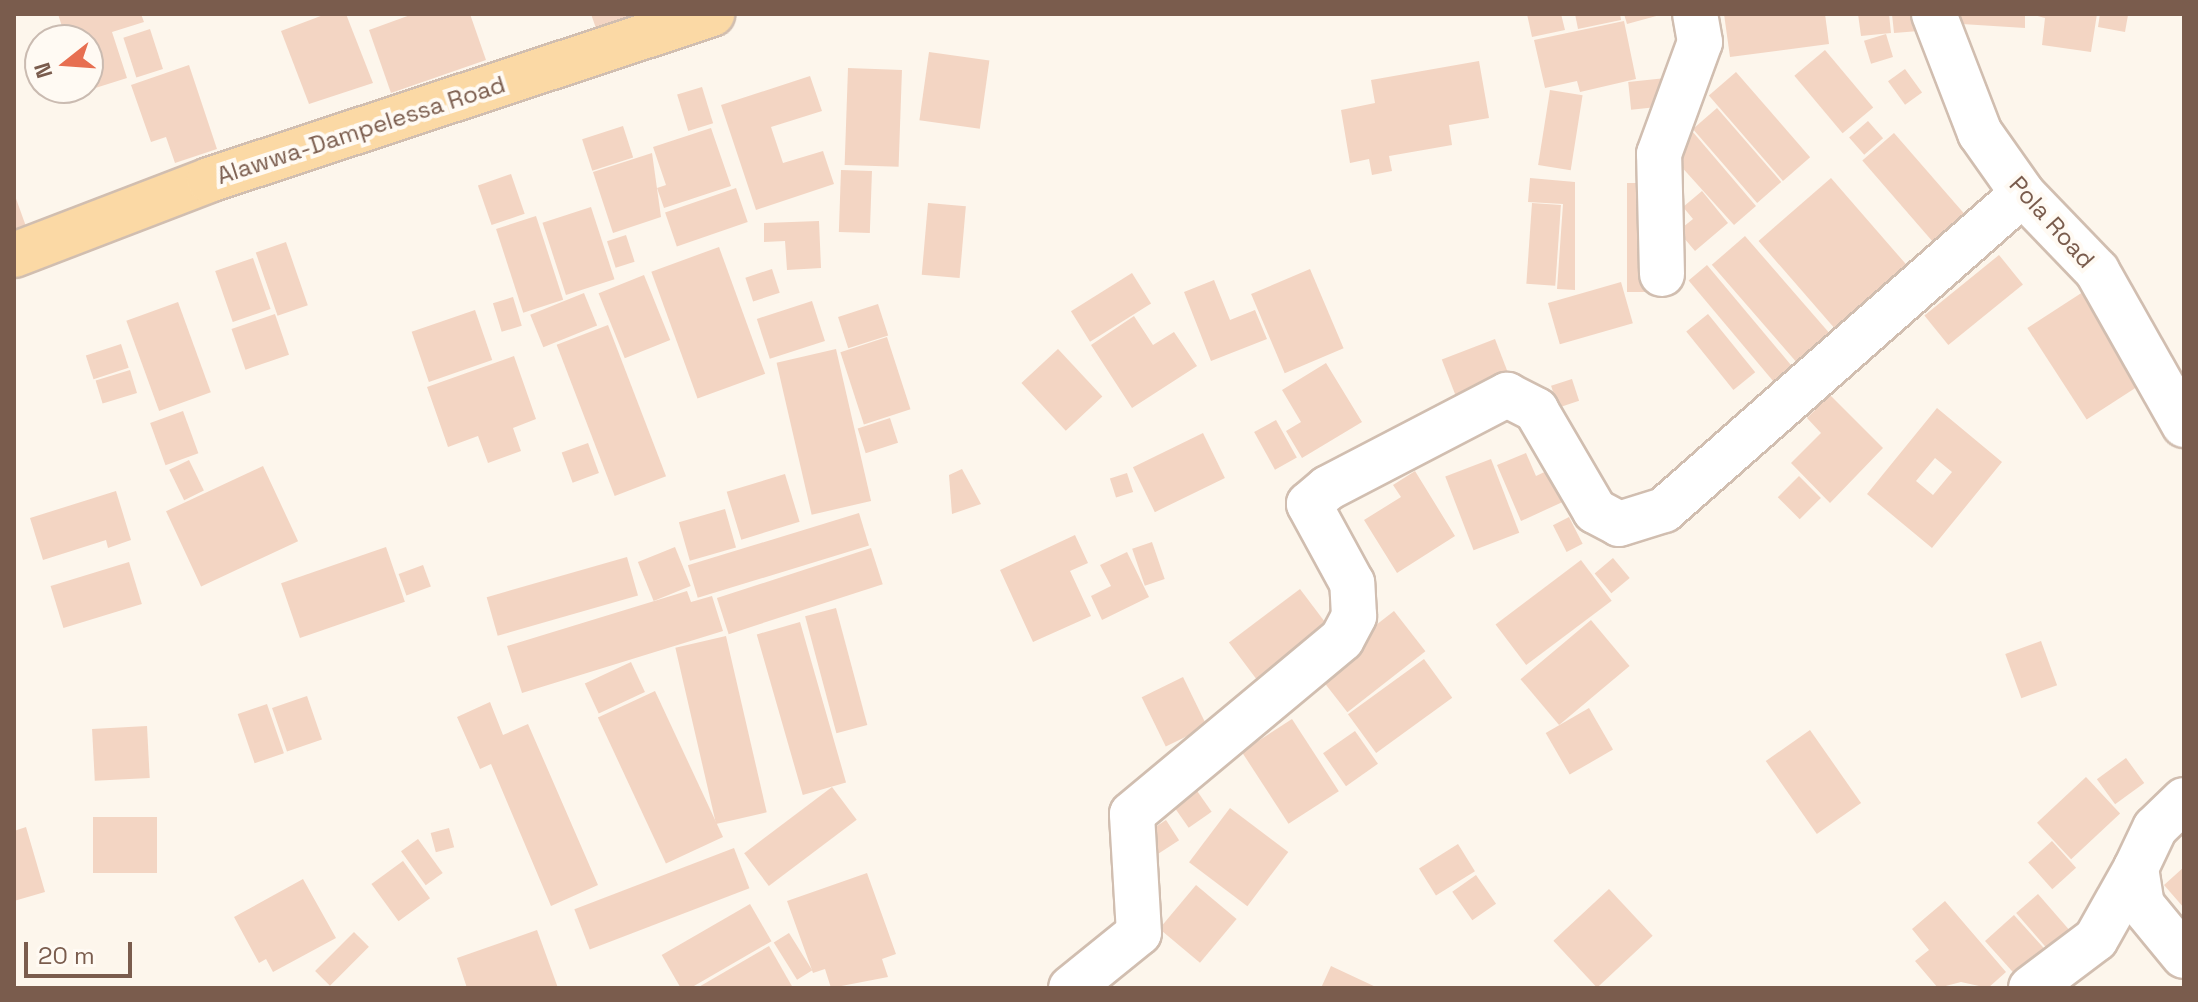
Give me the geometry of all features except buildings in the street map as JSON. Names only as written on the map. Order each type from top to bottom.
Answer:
[{"type":"main road","name":"Alawwa-Dampelessa Road","points":[[14,255],[209,180],[712,14]]},
{"type":"street","points":[[1662,274],[1659,154],[1700,42],[1695,14]]},
{"type":"street","name":"Pola Road","points":[[1934,14],[1980,133],[2023,194],[2097,271],[2184,425]]},
{"type":"street","points":[[1071,988],[1139,933],[1132,814],[1342,639],[1354,616],[1352,583],[1309,504],[1328,488],[1507,395],[1536,410],[1595,511],[1619,524],[1664,510],[2023,194]]},
{"type":"street","points":[[2031,988],[2096,939],[2155,828],[2184,800]]},
{"type":"street","points":[[2136,868],[2142,905],[2184,956]]}]
